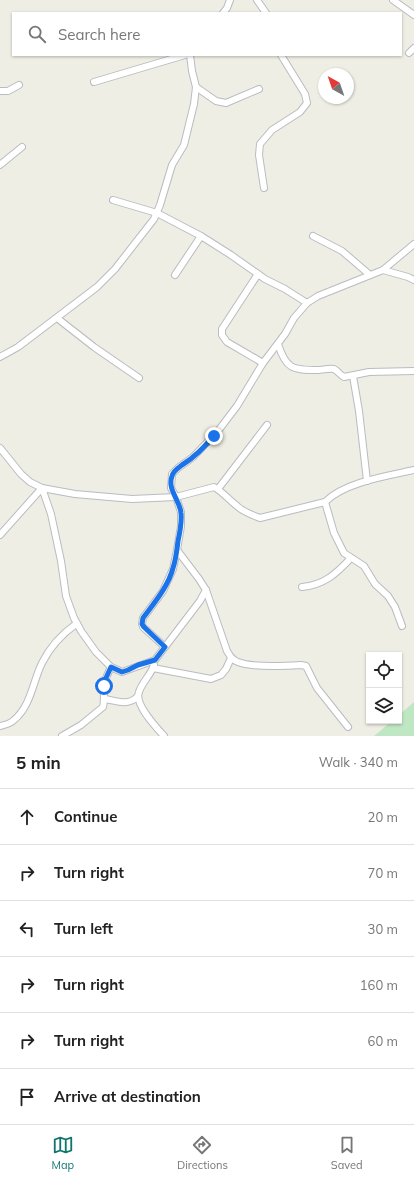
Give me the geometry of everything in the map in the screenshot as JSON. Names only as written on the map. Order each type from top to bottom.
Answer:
[{"type":"street","points":[[224,12],[230,0]]},
{"type":"street","points":[[257,0],[265,12]]},
{"type":"street","points":[[393,0],[414,15]]},
{"type":"street","points":[[94,82],[182,56]]},
{"type":"street","points":[[0,357],[18,347],[103,282],[157,214],[172,165],[184,145],[194,104],[196,87],[190,56]]},
{"type":"street","points":[[264,188],[259,155],[260,144],[272,130],[300,112],[307,103],[305,94],[282,56]]},
{"type":"street","points":[[0,91],[8,91],[20,85]]},
{"type":"street","points":[[196,87],[216,101],[226,103],[259,89]]},
{"type":"street","points":[[0,165],[22,147]]},
{"type":"street","points":[[112,200],[157,214],[201,236],[258,274],[307,303]]},
{"type":"street","points":[[175,275],[201,236]]},
{"type":"street","points":[[313,236],[342,251],[370,275]]},
{"type":"street","points":[[165,647],[142,624],[143,618],[163,590],[168,580],[173,569],[177,550],[181,526],[181,512],[171,488],[172,474],[178,468],[194,458],[218,431],[237,406],[263,363],[285,334],[294,318],[307,303],[318,296],[383,270],[414,244]]},
{"type":"street","points":[[383,270],[414,280]]},
{"type":"street","points":[[258,274],[222,328],[222,335],[228,342],[263,363]]},
{"type":"street","points":[[57,318],[139,378]]},
{"type":"street","points":[[278,344],[282,358],[288,366],[296,368],[318,370],[332,369],[344,377],[369,372],[414,371]]},
{"type":"street","points":[[353,376],[359,411],[367,481]]},
{"type":"street","points":[[218,489],[267,425]]},
{"type":"street","points":[[0,448],[21,474],[30,482],[42,488],[75,494],[122,499],[176,497],[214,487],[237,507],[260,518],[325,502],[332,496],[352,486],[414,470]]},
{"type":"street","points":[[0,535],[42,488]]},
{"type":"street","points":[[42,488],[51,514],[61,561],[66,596],[76,624],[96,652],[111,667],[122,672],[155,660]]},
{"type":"street","points":[[325,502],[334,533],[344,553],[364,566],[375,584],[388,596],[395,607],[402,626]]},
{"type":"street","points":[[177,550],[206,590],[227,651],[231,658],[238,662],[254,665],[306,666],[317,688],[348,727]]},
{"type":"street","points":[[302,587],[312,586],[336,573],[350,558]]},
{"type":"street","points":[[105,699],[127,703],[133,701],[137,697],[153,668],[155,660],[200,601],[206,590]]},
{"type":"street","points":[[0,726],[11,723],[21,713],[32,692],[42,663],[49,651],[65,633],[76,624]]},
{"type":"street","points":[[153,668],[211,680],[221,675],[226,669],[231,658]]},
{"type":"street","points":[[62,736],[81,725],[103,708],[105,699],[105,680],[111,667]]},
{"type":"street","points":[[137,697],[138,702],[164,736]]},
{"type":"green space","points":[[414,702],[414,736],[374,736],[388,724],[402,724],[402,712]]},
{"type":"route","points":[[104,686],[111,667],[122,672],[128,670],[138,665],[155,660],[165,647],[142,624],[143,618],[163,590],[168,580],[173,569],[177,550],[181,526],[181,512],[171,488],[170,483],[172,474],[178,468],[194,458],[214,436]]}]
